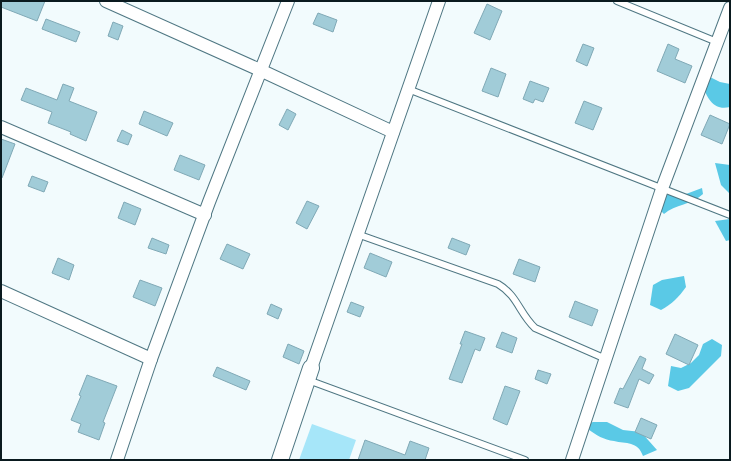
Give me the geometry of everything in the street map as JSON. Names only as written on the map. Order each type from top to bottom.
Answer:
[{"type":"street","points":[[106,1],[393,132]]},
{"type":"street","points":[[117,460],[150,359],[260,70],[288,1]]},
{"type":"street","points":[[280,460],[438,1]]},
{"type":"street","points":[[572,460],[662,188],[730,8]]},
{"type":"street","points":[[1,126],[205,215]]},
{"type":"street","points":[[1,292],[150,359]]},
{"type":"lane","points":[[618,1],[717,42]]},
{"type":"lane","points":[[408,89],[730,215]]},
{"type":"lane","points":[[357,234],[498,284],[507,290],[515,300],[527,321],[535,328],[606,359]]},
{"type":"lane","points":[[309,374],[525,460]]},
{"type":"shaded area","points":[[710,77],[720,82],[730,84],[730,107],[724,108],[716,106],[707,96],[703,87]]},
{"type":"shaded area","points":[[715,163],[730,165],[730,194],[721,185]]},
{"type":"shaded area","points":[[702,188],[703,194],[699,198],[673,208],[664,214],[660,210],[660,195],[686,194]]},
{"type":"shaded area","points":[[730,219],[730,240],[726,241],[715,221]]},
{"type":"shaded area","points":[[684,276],[686,287],[672,303],[661,310],[650,305],[653,285],[662,280]]},
{"type":"shaded area","points":[[712,339],[722,345],[721,356],[689,388],[678,391],[668,386],[671,366],[681,368],[691,363],[699,355],[703,344]]},
{"type":"shaded area","points":[[593,422],[607,422],[623,430],[641,432],[657,450],[643,456],[641,451],[635,445],[607,440],[588,429],[587,424]]},
{"type":"shaded area","points":[[312,424],[356,440],[349,460],[299,460]]},
{"type":"building","points":[[1,1],[45,1],[37,21],[1,7]]},
{"type":"building","points":[[487,4],[502,11],[490,40],[474,33]]},
{"type":"building","points":[[318,13],[337,20],[333,32],[313,24]]},
{"type":"building","points":[[46,19],[80,32],[76,42],[42,29]]},
{"type":"building","points":[[113,22],[123,26],[118,40],[108,36]]},
{"type":"building","points":[[583,44],[594,48],[587,66],[576,61]]},
{"type":"building","points":[[668,44],[679,49],[675,59],[692,66],[685,83],[657,71]]},
{"type":"building","points":[[491,68],[506,74],[498,97],[482,91]]},
{"type":"building","points":[[530,81],[549,88],[543,102],[535,99],[533,103],[523,99]]},
{"type":"building","points":[[63,84],[74,88],[69,101],[97,112],[86,141],[70,134],[71,132],[48,123],[52,112],[21,100],[26,88],[57,100]]},
{"type":"building","points":[[584,101],[602,108],[593,130],[575,123]]},
{"type":"building","points":[[287,109],[296,114],[288,130],[279,125]]},
{"type":"building","points":[[144,111],[173,123],[167,136],[139,124]]},
{"type":"building","points":[[710,115],[730,124],[722,144],[701,135]]},
{"type":"building","points":[[122,130],[132,135],[128,145],[117,141]]},
{"type":"building","points":[[1,139],[15,144],[2,178],[1,178]]},
{"type":"building","points":[[180,155],[205,165],[199,180],[174,170]]},
{"type":"building","points":[[32,176],[48,182],[44,192],[28,186]]},
{"type":"building","points":[[307,201],[319,206],[307,229],[296,223]]},
{"type":"building","points":[[124,202],[141,209],[135,225],[118,218]]},
{"type":"building","points":[[152,238],[169,245],[166,254],[148,248]]},
{"type":"building","points":[[452,238],[470,245],[466,255],[448,248]]},
{"type":"building","points":[[227,244],[250,254],[243,269],[220,259]]},
{"type":"building","points":[[370,253],[392,262],[386,277],[364,268]]},
{"type":"building","points":[[58,258],[74,265],[69,280],[52,273]]},
{"type":"building","points":[[519,259],[540,267],[535,282],[513,274]]},
{"type":"building","points":[[140,280],[162,288],[155,306],[133,297]]},
{"type":"building","points":[[575,301],[598,310],[592,326],[569,317]]},
{"type":"building","points":[[351,302],[364,307],[360,317],[347,312]]},
{"type":"building","points":[[271,304],[282,309],[278,319],[267,314]]},
{"type":"building","points":[[465,331],[485,338],[480,351],[475,349],[462,383],[449,379],[462,344],[460,344]]},
{"type":"building","points":[[502,332],[517,338],[512,353],[496,347]]},
{"type":"building","points":[[675,334],[698,345],[689,365],[666,354]]},
{"type":"building","points":[[288,344],[304,351],[299,364],[283,357]]},
{"type":"building","points":[[640,356],[646,359],[642,369],[654,375],[649,384],[639,379],[628,408],[614,403],[620,388],[623,389]]},
{"type":"building","points":[[217,367],[250,381],[246,390],[213,376]]},
{"type":"building","points":[[538,370],[551,374],[547,384],[535,379]]},
{"type":"building","points":[[87,375],[117,386],[103,422],[105,423],[99,440],[78,432],[81,424],[71,420],[81,396],[79,395]]},
{"type":"building","points":[[505,386],[520,391],[507,425],[493,419]]},
{"type":"building","points":[[641,418],[657,425],[651,439],[635,432]]},
{"type":"building","points":[[365,440],[405,455],[410,441],[429,448],[425,460],[358,460]]}]
